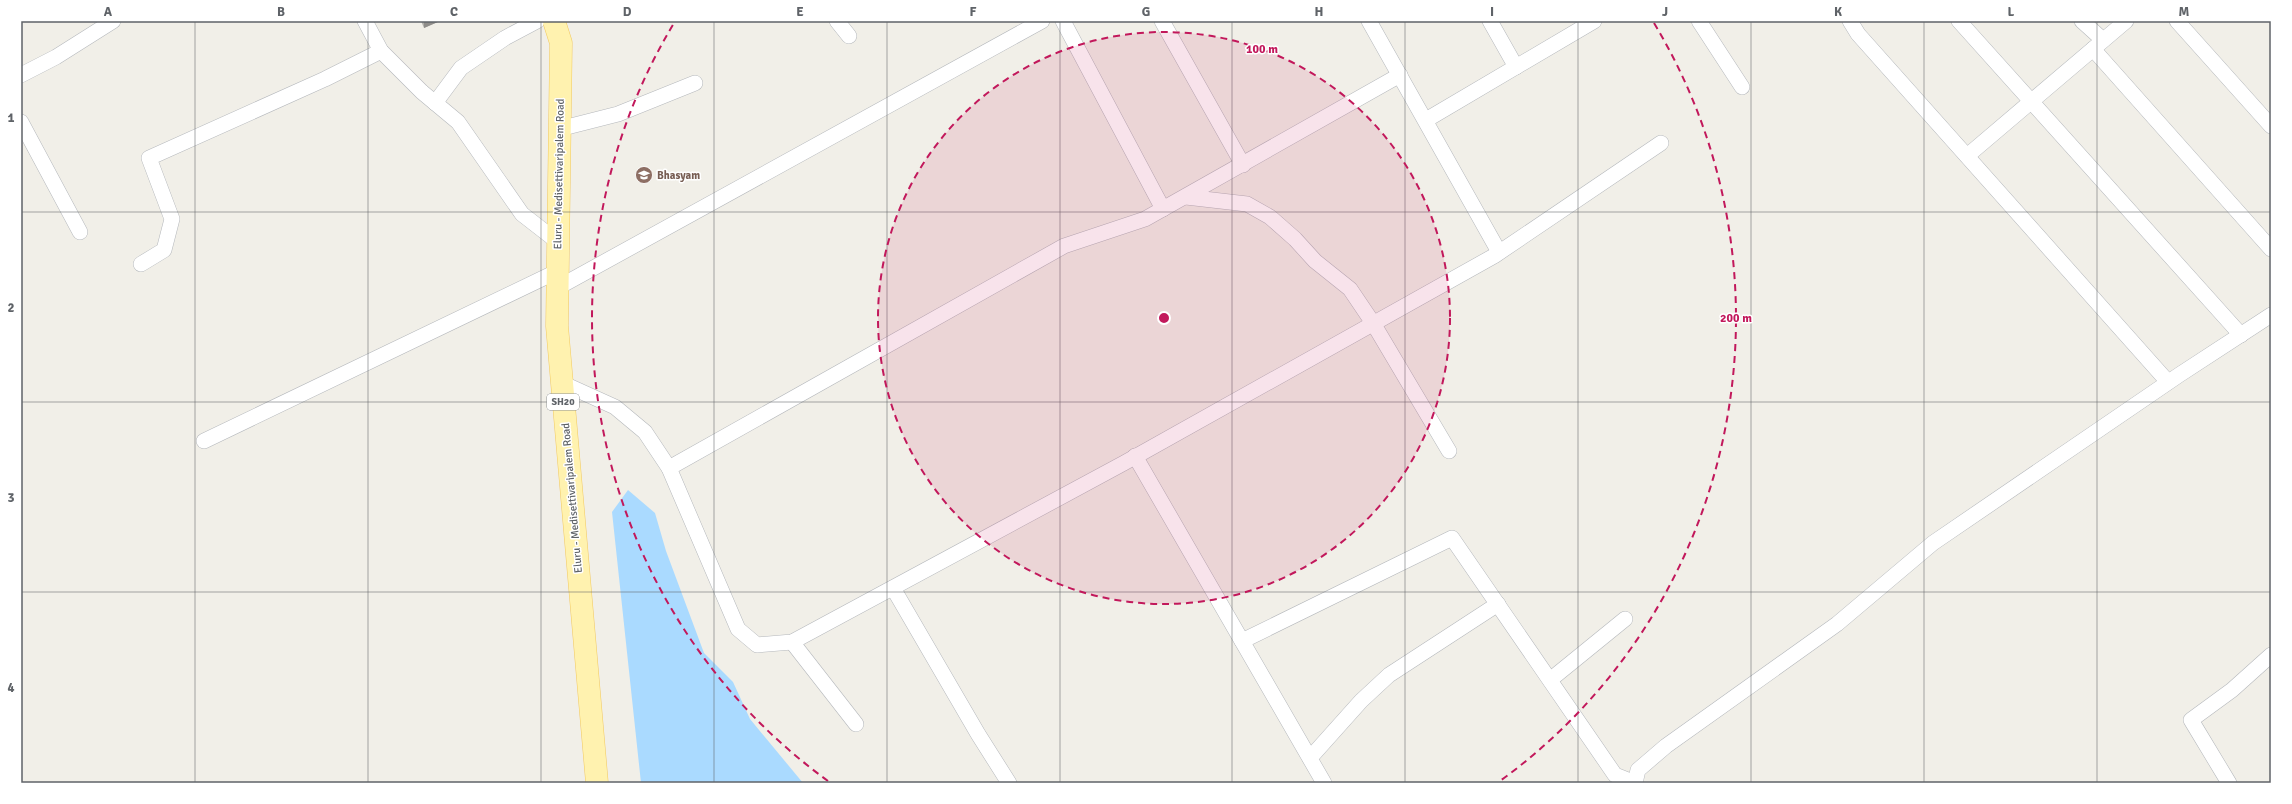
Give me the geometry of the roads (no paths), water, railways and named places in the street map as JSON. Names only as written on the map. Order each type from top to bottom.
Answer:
[{"type":"main road","name":"Eluru - Medisettivaripalem Road","points":[[554,21],[561,43],[557,326],[597,783]]},
{"type":"main road","points":[[561,43],[569,21]]},
{"type":"street","points":[[21,75],[56,57],[112,21]]},
{"type":"street","points":[[365,21],[381,51],[435,103],[458,122],[522,214],[558,242]]},
{"type":"street","points":[[435,103],[461,68],[505,38],[537,21]]},
{"type":"street","points":[[837,21],[849,36]]},
{"type":"street","points":[[204,441],[558,280],[1042,21]]},
{"type":"street","points":[[1063,21],[1163,209]]},
{"type":"street","points":[[1162,21],[1243,165]]},
{"type":"street","points":[[1369,21],[1499,252]]},
{"type":"street","points":[[1490,21],[1516,67]]},
{"type":"street","points":[[1426,120],[1594,21]]},
{"type":"street","points":[[1699,21],[1742,87]]},
{"type":"street","points":[[1850,21],[1858,34],[2168,382]]},
{"type":"street","points":[[1959,21],[2241,335]]},
{"type":"street","points":[[2082,21],[2098,45],[2271,249]]},
{"type":"street","points":[[1967,156],[2126,21]]},
{"type":"street","points":[[2177,21],[2271,126]]},
{"type":"street","points":[[141,264],[164,250],[172,219],[149,158],[325,79],[381,51]]},
{"type":"street","points":[[669,468],[1064,246],[1111,232],[1145,219],[1400,75]]},
{"type":"street","points":[[559,129],[618,114],[695,83]]},
{"type":"street","points":[[21,122],[80,232]]},
{"type":"street","points":[[562,383],[615,407],[645,432],[669,468],[738,629],[758,644],[792,642],[1135,456],[1499,252],[1661,143]]},
{"type":"street","points":[[1186,197],[1247,204],[1270,217],[1295,239],[1315,261],[1350,289],[1373,323],[1449,450]]},
{"type":"street","points":[[1242,641],[1452,538],[1615,775],[1635,783],[1638,770],[1666,746],[1837,624],[1933,543],[2168,382],[2271,315]]},
{"type":"street","points":[[1135,456],[1324,783]]},
{"type":"street","points":[[893,588],[978,734],[1009,783]]},
{"type":"street","points":[[1310,758],[1361,701],[1389,675],[1498,604]]},
{"type":"street","points":[[1550,680],[1625,619]]},
{"type":"street","points":[[792,642],[856,724]]},
{"type":"street","points":[[2229,783],[2191,720],[2232,690],[2271,655]]},
{"type":"water","points":[[628,490],[655,513],[666,551],[704,653],[733,682],[750,719],[803,783],[641,783],[612,512]]},
{"type":"place","name":"Bhasyam","points":[[644,175]]}]
